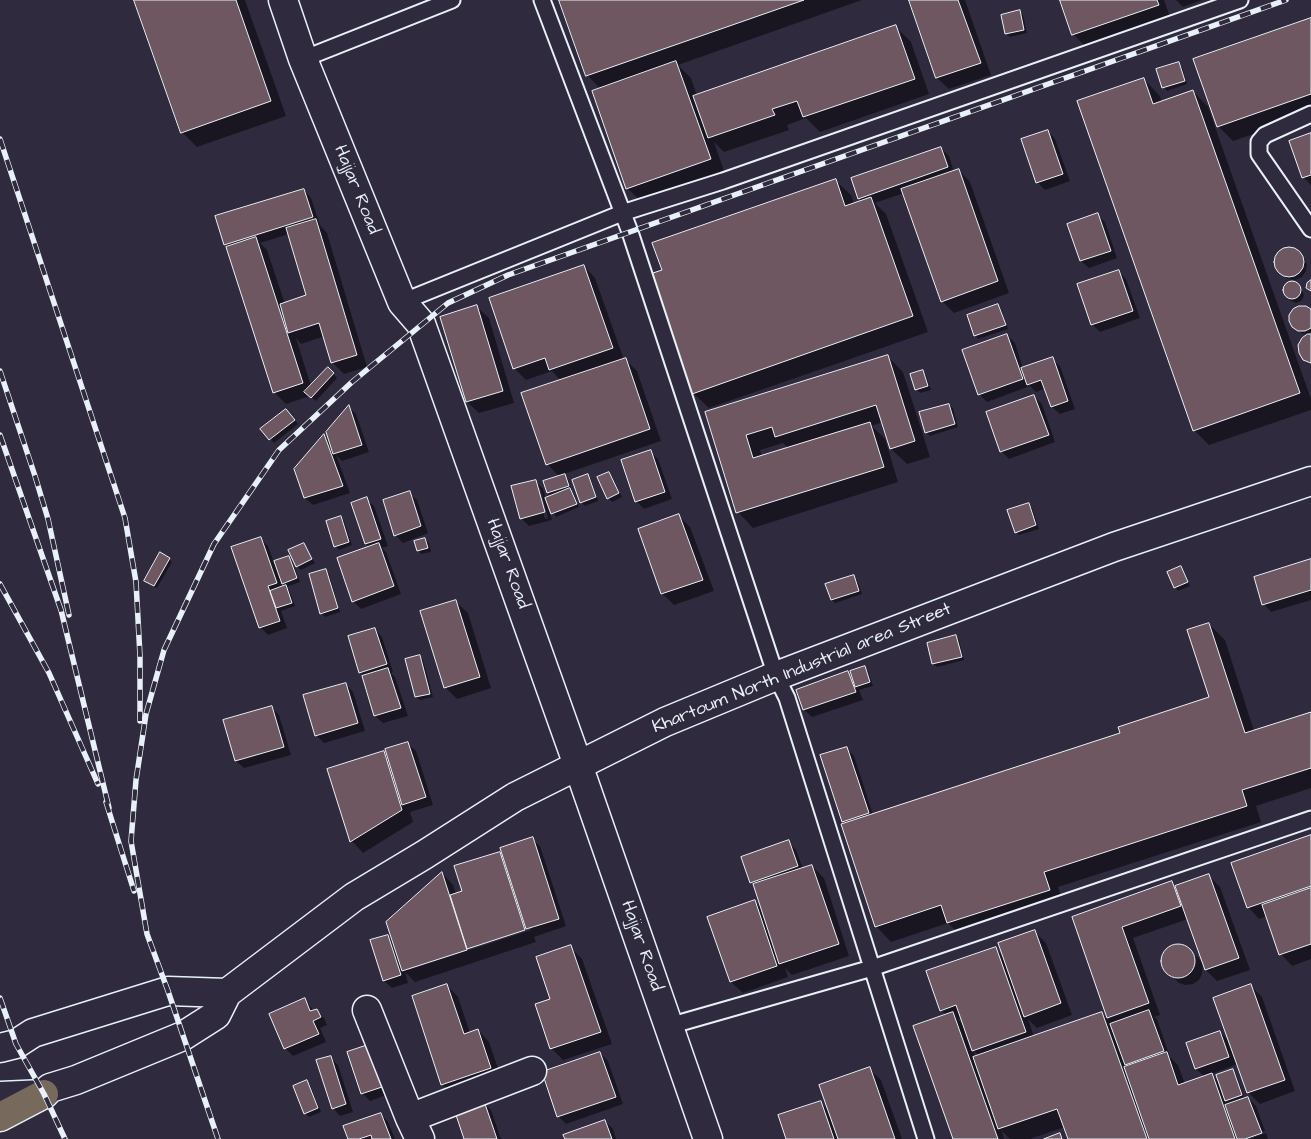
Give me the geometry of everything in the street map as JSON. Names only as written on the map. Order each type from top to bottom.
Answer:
[{"type":"main road","points":[[0,1117],[44,1094]]},
{"type":"street","name":"Hajjar Road","points":[[284,0],[303,59],[402,302],[421,324],[578,765],[708,1139]]},
{"type":"street","name":"Khartoum North Industrial area Street","points":[[0,1096],[44,1094],[50,1088],[76,1080],[184,1036],[216,1015],[227,993],[354,897],[515,797],[665,722],[776,676],[1114,547],[1311,481]]},
{"type":"street","points":[[0,1048],[16,1044],[33,1033],[168,991],[227,993]]},
{"type":"street","points":[[367,1010],[415,1128],[532,1072]]},
{"type":"lane","points":[[303,59],[452,0]]},
{"type":"lane","points":[[542,0],[636,251],[776,676],[787,698],[926,1139]]},
{"type":"lane","points":[[402,302],[622,213],[723,181],[1240,0]]},
{"type":"lane","points":[[1311,114],[1265,135],[1259,142],[1259,154],[1306,213],[1311,229]]},
{"type":"lane","points":[[669,1026],[872,968],[1311,818]]},
{"type":"building","points":[[134,0],[236,0],[271,101],[181,133]]},
{"type":"building","points":[[559,0],[804,0],[586,76]]},
{"type":"building","points":[[909,0],[958,0],[981,63],[936,78]]},
{"type":"building","points":[[1060,0],[1157,0],[1159,5],[1072,35]]},
{"type":"building","points":[[1020,10],[1024,30],[1005,34],[1001,15]]},
{"type":"building","points":[[1311,18],[1311,94],[1217,127],[1193,59]]},
{"type":"building","points":[[896,25],[915,79],[803,117],[797,101],[772,109],[775,115],[708,138],[693,96]]},
{"type":"building","points":[[676,61],[711,159],[626,189],[592,91]]},
{"type":"building","points":[[1179,62],[1185,81],[1162,88],[1156,69]]},
{"type":"building","points":[[1144,78],[1153,104],[1193,90],[1300,393],[1193,431],[1077,101]]},
{"type":"building","points":[[1048,130],[1063,174],[1036,183],[1021,139]]},
{"type":"building","points":[[1311,133],[1311,175],[1302,178],[1289,141]]},
{"type":"building","points":[[941,147],[948,167],[858,199],[851,178]]},
{"type":"building","points":[[959,169],[998,281],[941,302],[901,189]]},
{"type":"building","points":[[836,179],[845,206],[871,197],[913,316],[692,394],[650,274],[662,270],[652,243]]},
{"type":"building","points":[[304,189],[313,217],[224,245],[215,216]]},
{"type":"building","points":[[1098,213],[1111,251],[1080,261],[1067,224]]},
{"type":"building","points":[[316,219],[357,355],[331,363],[319,323],[288,333],[280,304],[306,295],[286,228]]},
{"type":"building","points":[[256,237],[303,383],[273,393],[226,247]]},
{"type":"building","points":[[1289,247],[1300,251],[1304,262],[1300,273],[1289,277],[1278,273],[1274,262],[1278,251]]},
{"type":"building","points":[[584,265],[613,348],[549,370],[545,358],[513,369],[489,298]]},
{"type":"building","points":[[1119,270],[1133,311],[1091,325],[1077,284]]},
{"type":"building","points":[[1311,280],[1311,291],[1306,288],[1307,283]]},
{"type":"building","points":[[1292,281],[1298,284],[1301,290],[1298,296],[1292,299],[1286,296],[1283,290],[1286,284]]},
{"type":"building","points":[[998,304],[1006,325],[974,336],[967,315]]},
{"type":"building","points":[[477,305],[503,391],[466,402],[440,317]]},
{"type":"building","points":[[1299,306],[1306,306],[1311,309],[1311,328],[1305,331],[1298,331],[1292,327],[1289,321],[1289,315],[1293,309]]},
{"type":"building","points":[[1007,334],[1023,379],[978,395],[962,350]]},
{"type":"building","points":[[1311,334],[1311,363],[1303,360],[1299,353],[1298,345],[1302,338]]},
{"type":"building","points":[[888,355],[915,441],[890,449],[876,405],[775,437],[772,427],[746,435],[753,458],[870,422],[884,467],[736,513],[705,412]]},
{"type":"building","points":[[1053,357],[1068,401],[1051,407],[1041,380],[1027,385],[1021,368]]},
{"type":"building","points":[[626,358],[650,429],[546,465],[521,393]]},
{"type":"building","points":[[328,367],[334,373],[311,398],[304,392]]},
{"type":"building","points":[[923,370],[928,386],[915,390],[910,374]]},
{"type":"building","points":[[1034,395],[1049,435],[1000,452],[986,412]]},
{"type":"building","points":[[949,404],[955,424],[925,433],[919,412]]},
{"type":"building","points":[[349,405],[362,445],[333,454],[326,432]]},
{"type":"building","points":[[286,409],[295,420],[269,440],[260,429]]},
{"type":"building","points":[[324,434],[343,486],[304,498],[294,469]]},
{"type":"building","points":[[651,450],[665,492],[635,502],[621,460]]},
{"type":"building","points":[[609,472],[619,493],[607,499],[597,477]]},
{"type":"building","points":[[565,474],[569,486],[547,493],[543,481]]},
{"type":"building","points":[[588,474],[596,497],[580,503],[572,480]]},
{"type":"building","points":[[536,480],[545,512],[520,519],[511,486]]},
{"type":"building","points":[[570,488],[577,504],[551,514],[545,498]]},
{"type":"building","points":[[410,491],[421,526],[394,536],[383,500]]},
{"type":"building","points":[[367,497],[381,539],[365,544],[351,503]]},
{"type":"building","points":[[1029,503],[1036,525],[1015,533],[1007,510]]},
{"type":"building","points":[[679,514],[703,580],[661,594],[638,529]]},
{"type":"building","points":[[341,516],[349,542],[334,547],[326,521]]},
{"type":"building","points":[[261,537],[277,583],[268,586],[280,621],[259,628],[231,547]]},
{"type":"building","points":[[425,538],[428,548],[417,551],[414,541]]},
{"type":"building","points":[[304,543],[312,559],[296,567],[288,550]]},
{"type":"building","points":[[379,543],[394,586],[352,602],[337,558]]},
{"type":"building","points":[[160,552],[170,558],[154,586],[144,581]]},
{"type":"building","points":[[289,556],[297,578],[282,584],[274,561]]},
{"type":"building","points":[[1311,559],[1311,590],[1262,605],[1254,577]]},
{"type":"building","points":[[1181,566],[1188,582],[1174,588],[1167,572]]},
{"type":"building","points":[[326,569],[338,608],[320,614],[309,574]]},
{"type":"building","points":[[854,575],[859,591],[831,600],[825,584]]},
{"type":"building","points":[[286,585],[292,603],[276,608],[270,591]]},
{"type":"building","points":[[456,600],[480,677],[444,688],[420,611]]},
{"type":"building","points":[[1209,623],[1245,733],[1311,712],[1311,768],[1242,790],[1247,806],[1044,872],[1050,890],[947,923],[941,905],[875,927],[841,824],[1120,733],[1118,727],[1209,697],[1187,630]]},
{"type":"building","points":[[375,628],[387,664],[359,673],[348,636]]},
{"type":"building","points":[[956,635],[962,657],[932,664],[927,643]]},
{"type":"building","points":[[420,655],[430,694],[415,697],[405,659]]},
{"type":"building","points":[[865,666],[870,682],[855,687],[850,671]]},
{"type":"building","points":[[388,668],[401,708],[374,716],[362,676]]},
{"type":"building","points":[[848,671],[856,692],[803,710],[796,690]]},
{"type":"building","points":[[346,683],[358,723],[315,736],[303,695]]},
{"type":"building","points":[[272,706],[284,747],[235,761],[223,720]]},
{"type":"building","points":[[408,742],[426,797],[402,805],[385,749]]},
{"type":"building","points":[[847,747],[869,813],[842,822],[820,755]]},
{"type":"building","points":[[384,751],[402,810],[350,842],[327,769]]},
{"type":"building","points":[[1311,835],[1311,886],[1247,908],[1231,863]]},
{"type":"building","points":[[533,837],[559,919],[526,929],[500,848]]},
{"type":"building","points":[[789,840],[798,866],[750,883],[741,857]]},
{"type":"building","points":[[500,852],[525,930],[467,949],[450,895],[462,891],[454,866]]},
{"type":"building","points":[[812,865],[839,944],[779,964],[753,884]]},
{"type":"building","points":[[442,872],[467,950],[402,971],[386,922]]},
{"type":"building","points":[[1209,874],[1239,958],[1205,970],[1175,886]]},
{"type":"building","points":[[1172,881],[1181,906],[1122,927],[1149,1003],[1107,1018],[1072,917]]},
{"type":"building","points":[[1311,888],[1311,944],[1279,955],[1262,905]]},
{"type":"building","points":[[755,900],[777,966],[730,982],[707,917]]},
{"type":"building","points":[[1035,930],[1061,1003],[1024,1017],[998,943]]},
{"type":"building","points":[[388,935],[401,975],[383,981],[370,940]]},
{"type":"building","points":[[1178,944],[1190,949],[1195,961],[1190,973],[1178,978],[1166,973],[1161,961],[1166,949]]},
{"type":"building","points":[[571,945],[601,1032],[550,1049],[535,1004],[550,999],[536,957]]},
{"type":"building","points":[[996,947],[1026,1032],[972,1051],[956,1005],[940,1011],[926,971]]},
{"type":"building","points":[[447,984],[464,1034],[478,1029],[491,1068],[441,1085],[412,996]]},
{"type":"building","points":[[1251,984],[1285,1080],[1247,1093],[1213,998]]},
{"type":"building","points":[[305,998],[310,1011],[317,1009],[321,1017],[313,1021],[319,1034],[284,1049],[269,1014]]},
{"type":"building","points":[[1149,1010],[1164,1051],[1125,1065],[1110,1024]]},
{"type":"building","points":[[953,1012],[998,1139],[953,1139],[913,1026]]},
{"type":"building","points":[[1102,1012],[1147,1139],[1068,1139],[1057,1109],[998,1129],[973,1057]]},
{"type":"building","points":[[1220,1031],[1229,1057],[1195,1069],[1186,1043]]},
{"type":"building","points":[[368,1045],[382,1087],[361,1094],[347,1052]]},
{"type":"building","points":[[600,1052],[616,1097],[557,1117],[542,1072]]},
{"type":"building","points":[[1167,1052],[1178,1085],[1212,1073],[1235,1139],[1149,1139],[1124,1067]]},
{"type":"building","points":[[331,1056],[346,1104],[332,1109],[316,1060]]},
{"type":"building","points":[[870,1067],[895,1139],[838,1139],[819,1085]]},
{"type":"building","points":[[1233,1069],[1242,1095],[1225,1101],[1216,1075]]},
{"type":"building","points":[[307,1080],[318,1108],[304,1114],[293,1086]]},
{"type":"building","points":[[1248,1097],[1262,1133],[1245,1139],[1237,1139],[1225,1105]]},
{"type":"building","points":[[484,1101],[497,1139],[464,1139],[455,1112]]},
{"type":"building","points":[[821,1101],[834,1139],[786,1139],[778,1115]]},
{"type":"building","points":[[381,1113],[391,1139],[372,1139],[371,1135],[359,1139],[348,1139],[343,1126]]},
{"type":"building","points":[[605,1120],[612,1139],[565,1139],[563,1135]]},
{"type":"building","points":[[1060,1133],[1062,1139],[1044,1139]]},
{"type":"railway","points":[[218,1139],[147,934],[131,841],[136,780],[146,714],[164,650],[214,544],[279,450],[352,382],[448,303],[508,275],[1286,0]]},
{"type":"railway","points":[[0,139],[125,518],[136,582],[140,656],[140,721]]},
{"type":"railway","points":[[0,371],[48,519],[69,615]]},
{"type":"railway","points":[[0,435],[61,610],[109,808]]},
{"type":"railway","points":[[0,584],[49,673],[98,784]]},
{"type":"railway","points":[[106,802],[134,891]]},
{"type":"railway","points":[[0,998],[16,1044],[44,1094],[65,1139]]}]
